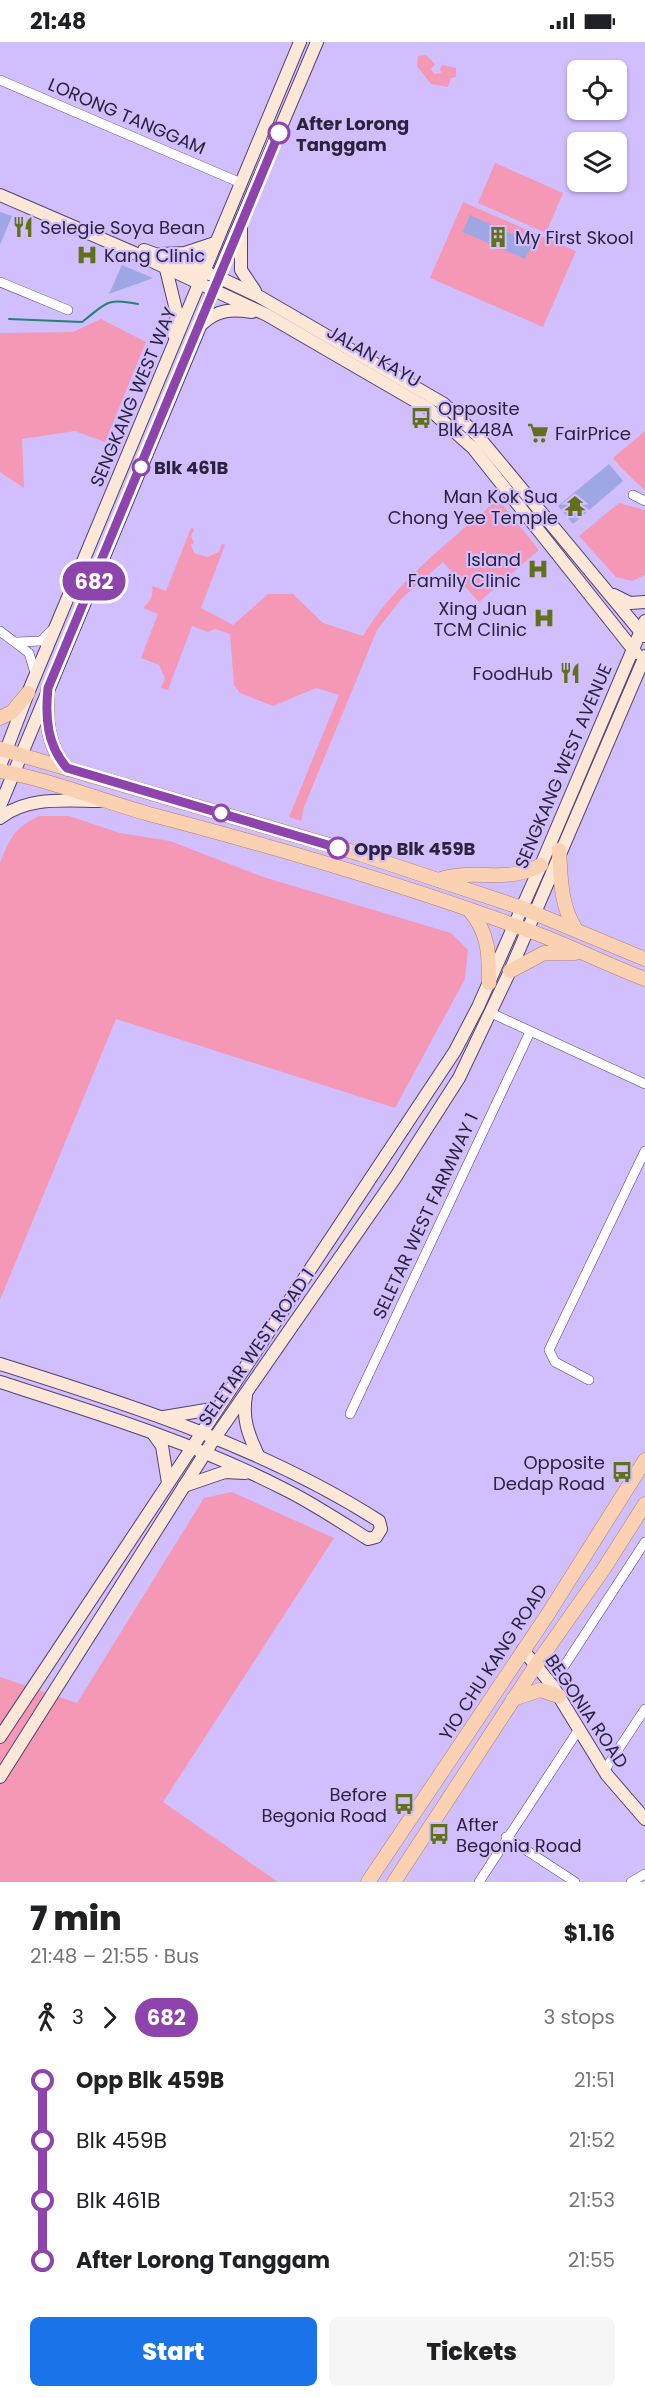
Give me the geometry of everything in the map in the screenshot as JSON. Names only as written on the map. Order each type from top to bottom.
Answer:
[{"type":"main road","name":"SENGKANG WEST WAY","points":[[0,766],[3,750],[171,356],[215,243],[300,42]]},
{"type":"main road","name":"SENGKANG WEST WAY","points":[[0,806],[6,772],[20,755],[101,566],[201,324],[218,277],[317,42]]},
{"type":"main road","name":"JALAN KAYU","points":[[0,189],[157,255],[202,278],[214,290],[368,366],[458,415],[643,630]]},
{"type":"main road","name":"JALAN KAYU","points":[[0,195],[166,269],[202,278],[218,277],[260,297],[368,366],[429,409],[473,448],[632,648],[644,659]]},
{"type":"main road","points":[[242,219],[241,270],[245,281],[260,297]]},
{"type":"main road","points":[[157,255],[184,253],[215,243]]},
{"type":"main road","points":[[166,269],[177,314],[171,356]]},
{"type":"main road","points":[[201,324],[214,313],[231,309],[267,315]]},
{"type":"main road","points":[[608,591],[620,600],[639,604],[645,602]]},
{"type":"main road","name":"SENGKANG WEST AVENUE","points":[[528,910],[542,865],[632,648],[643,630]]},
{"type":"main road","name":"SENGKANG WEST AVENUE","points":[[521,927],[559,850],[644,659]]},
{"type":"main road","points":[[48,688],[47,724],[55,755],[67,768]]},
{"type":"main road","points":[[0,718],[12,712],[28,693]]},
{"type":"main road","points":[[3,750],[316,841],[438,880],[528,910],[645,959]]},
{"type":"main road","points":[[6,772],[250,840],[521,927],[645,979]]},
{"type":"main road","points":[[0,818],[12,809],[30,802],[103,800]]},
{"type":"main road","points":[[559,850],[562,900],[566,913],[575,928]]},
{"type":"main road","points":[[438,880],[453,874],[525,874],[542,865]]},
{"type":"main road","points":[[470,911],[480,923],[488,940],[495,985]]},
{"type":"main road","name":"SELETAR WEST ROAD 1","points":[[0,1777],[214,1439],[395,1178],[459,1078],[496,1015],[495,985],[510,971],[521,927]]},
{"type":"main road","name":"SELETAR WEST ROAD 1","points":[[0,1737],[456,1051],[495,985],[521,927]]},
{"type":"main road","points":[[510,971],[544,953],[583,953]]},
{"type":"main road","points":[[0,1364],[160,1417],[258,1455],[333,1491],[380,1521],[381,1529],[376,1538],[368,1539],[323,1511],[206,1453],[0,1382]]},
{"type":"main road","points":[[247,1391],[243,1412],[248,1433],[258,1455]]},
{"type":"main road","points":[[160,1417],[184,1416],[218,1408]]},
{"type":"main road","points":[[153,1434],[162,1446],[168,1483]]},
{"type":"main road","name":"YIO CHU KANG ROAD","points":[[368,1882],[523,1650],[645,1460]]},
{"type":"main road","points":[[184,1486],[225,1472],[252,1474]]},
{"type":"main road","name":"YIO CHU KANG ROAD","points":[[394,1882],[645,1504]]},
{"type":"main road","name":"BEGONIA ROAD","points":[[523,1650],[559,1696],[604,1771],[645,1819]]},
{"type":"main road","points":[[513,1700],[540,1690],[559,1696]]},
{"type":"street","name":"LORONG TANGGAM","points":[[0,80],[241,183]]},
{"type":"street","points":[[0,282],[68,310]]},
{"type":"street","points":[[633,495],[645,501]]},
{"type":"street","points":[[101,566],[121,574]]},
{"type":"street","points":[[17,642],[41,641],[56,626]]},
{"type":"street","points":[[0,631],[29,653],[34,663],[35,676]]},
{"type":"street","points":[[496,1015],[645,1084]]},
{"type":"street","name":"SELETAR WEST FARMWAY 1","points":[[350,1414],[530,1032]]},
{"type":"street","points":[[589,1380],[555,1362],[549,1350],[645,1151]]},
{"type":"street","points":[[559,1674],[645,1542]]},
{"type":"street","points":[[604,1771],[645,1709]]},
{"type":"street","points":[[479,1882],[506,1837],[579,1730]]},
{"type":"street","points":[[506,1837],[571,1881]]},
{"type":"street","points":[[631,1882],[645,1874]]},
{"type":"shaded area","points":[[426,55],[435,64],[431,69],[434,74],[441,73],[442,65],[456,68],[456,77],[451,78],[448,87],[431,84],[417,66],[418,56]]},
{"type":"shaded area","points":[[495,163],[563,193],[546,233],[478,203]]},
{"type":"shaded area","points":[[463,202],[576,251],[543,327],[430,278]]},
{"type":"shaded area","points":[[101,319],[146,342],[105,442],[75,431],[22,439],[24,488],[0,472],[0,333],[73,332]]},
{"type":"shaded area","points":[[645,431],[645,490],[613,458]]},
{"type":"shaded area","points":[[498,499],[539,550],[479,602],[443,562],[402,598],[377,630],[304,807],[301,821],[289,817],[339,695],[316,688],[273,706],[240,693],[234,685],[230,634],[215,629],[208,632],[192,626],[168,690],[161,688],[165,678],[159,665],[141,658],[158,614],[143,608],[151,598],[152,586],[166,591],[191,528],[194,529],[191,536],[194,543],[191,545],[194,553],[207,557],[219,552],[222,544],[225,545],[201,608],[233,625],[268,594],[293,594],[323,623],[363,636],[407,580]]},
{"type":"shaded area","points":[[619,503],[645,510],[645,575],[632,581],[616,577],[579,536]]},
{"type":"shaded area","points":[[39,816],[69,816],[120,833],[170,841],[263,877],[451,933],[468,950],[465,979],[395,1108],[116,1019],[0,1300],[0,863],[18,830]]},
{"type":"shaded area","points":[[232,1492],[334,1538],[163,1802],[278,1882],[0,1882],[0,1677],[77,1703],[204,1498]]},
{"type":"building","points":[[0,212],[12,216],[0,245]]},
{"type":"building","name":"My First Skool","points":[[470,215],[533,243],[525,259],[463,232]]},
{"type":"building","points":[[122,265],[153,278],[109,294]]},
{"type":"building","points":[[609,464],[623,481],[573,524],[558,506]]},
{"type":"waterway","points":[[9,319],[82,322],[112,302],[138,304]]},
{"type":"bus line","name":"682","points":[[279,133],[220,270],[201,324],[101,566],[48,688],[45,713],[55,755],[67,768],[338,848]]},
{"type":"place","name":"After Lorong Tanggam","points":[[279,133]]},
{"type":"place","name":"Selegie Soya Bean","points":[[23,227]]},
{"type":"place","name":"My First Skool","points":[[498,237]]},
{"type":"place","name":"Kang Clinic","points":[[87,255]]},
{"type":"place","name":"Opposite Blk 448A","points":[[421,418]]},
{"type":"place","name":"FairPrice","points":[[538,433]]},
{"type":"place","name":"Blk 461B","points":[[141,467]]},
{"type":"place","name":"Man Kok Sua Chong Yee Temple","points":[[575,506]]},
{"type":"place","name":"Island Family Clinic","points":[[538,569]]},
{"type":"place","name":"Xing Juan TCM Clinic","points":[[544,618]]},
{"type":"place","name":"FoodHub","points":[[570,673]]},
{"type":"place","name":"Opp Blk 459B","points":[[338,848]]},
{"type":"place","name":"Opposite Dedap Road","points":[[622,1472]]},
{"type":"place","name":"Before Begonia Road","points":[[404,1804]]},
{"type":"place","name":"After Begonia Road","points":[[439,1834]]}]
